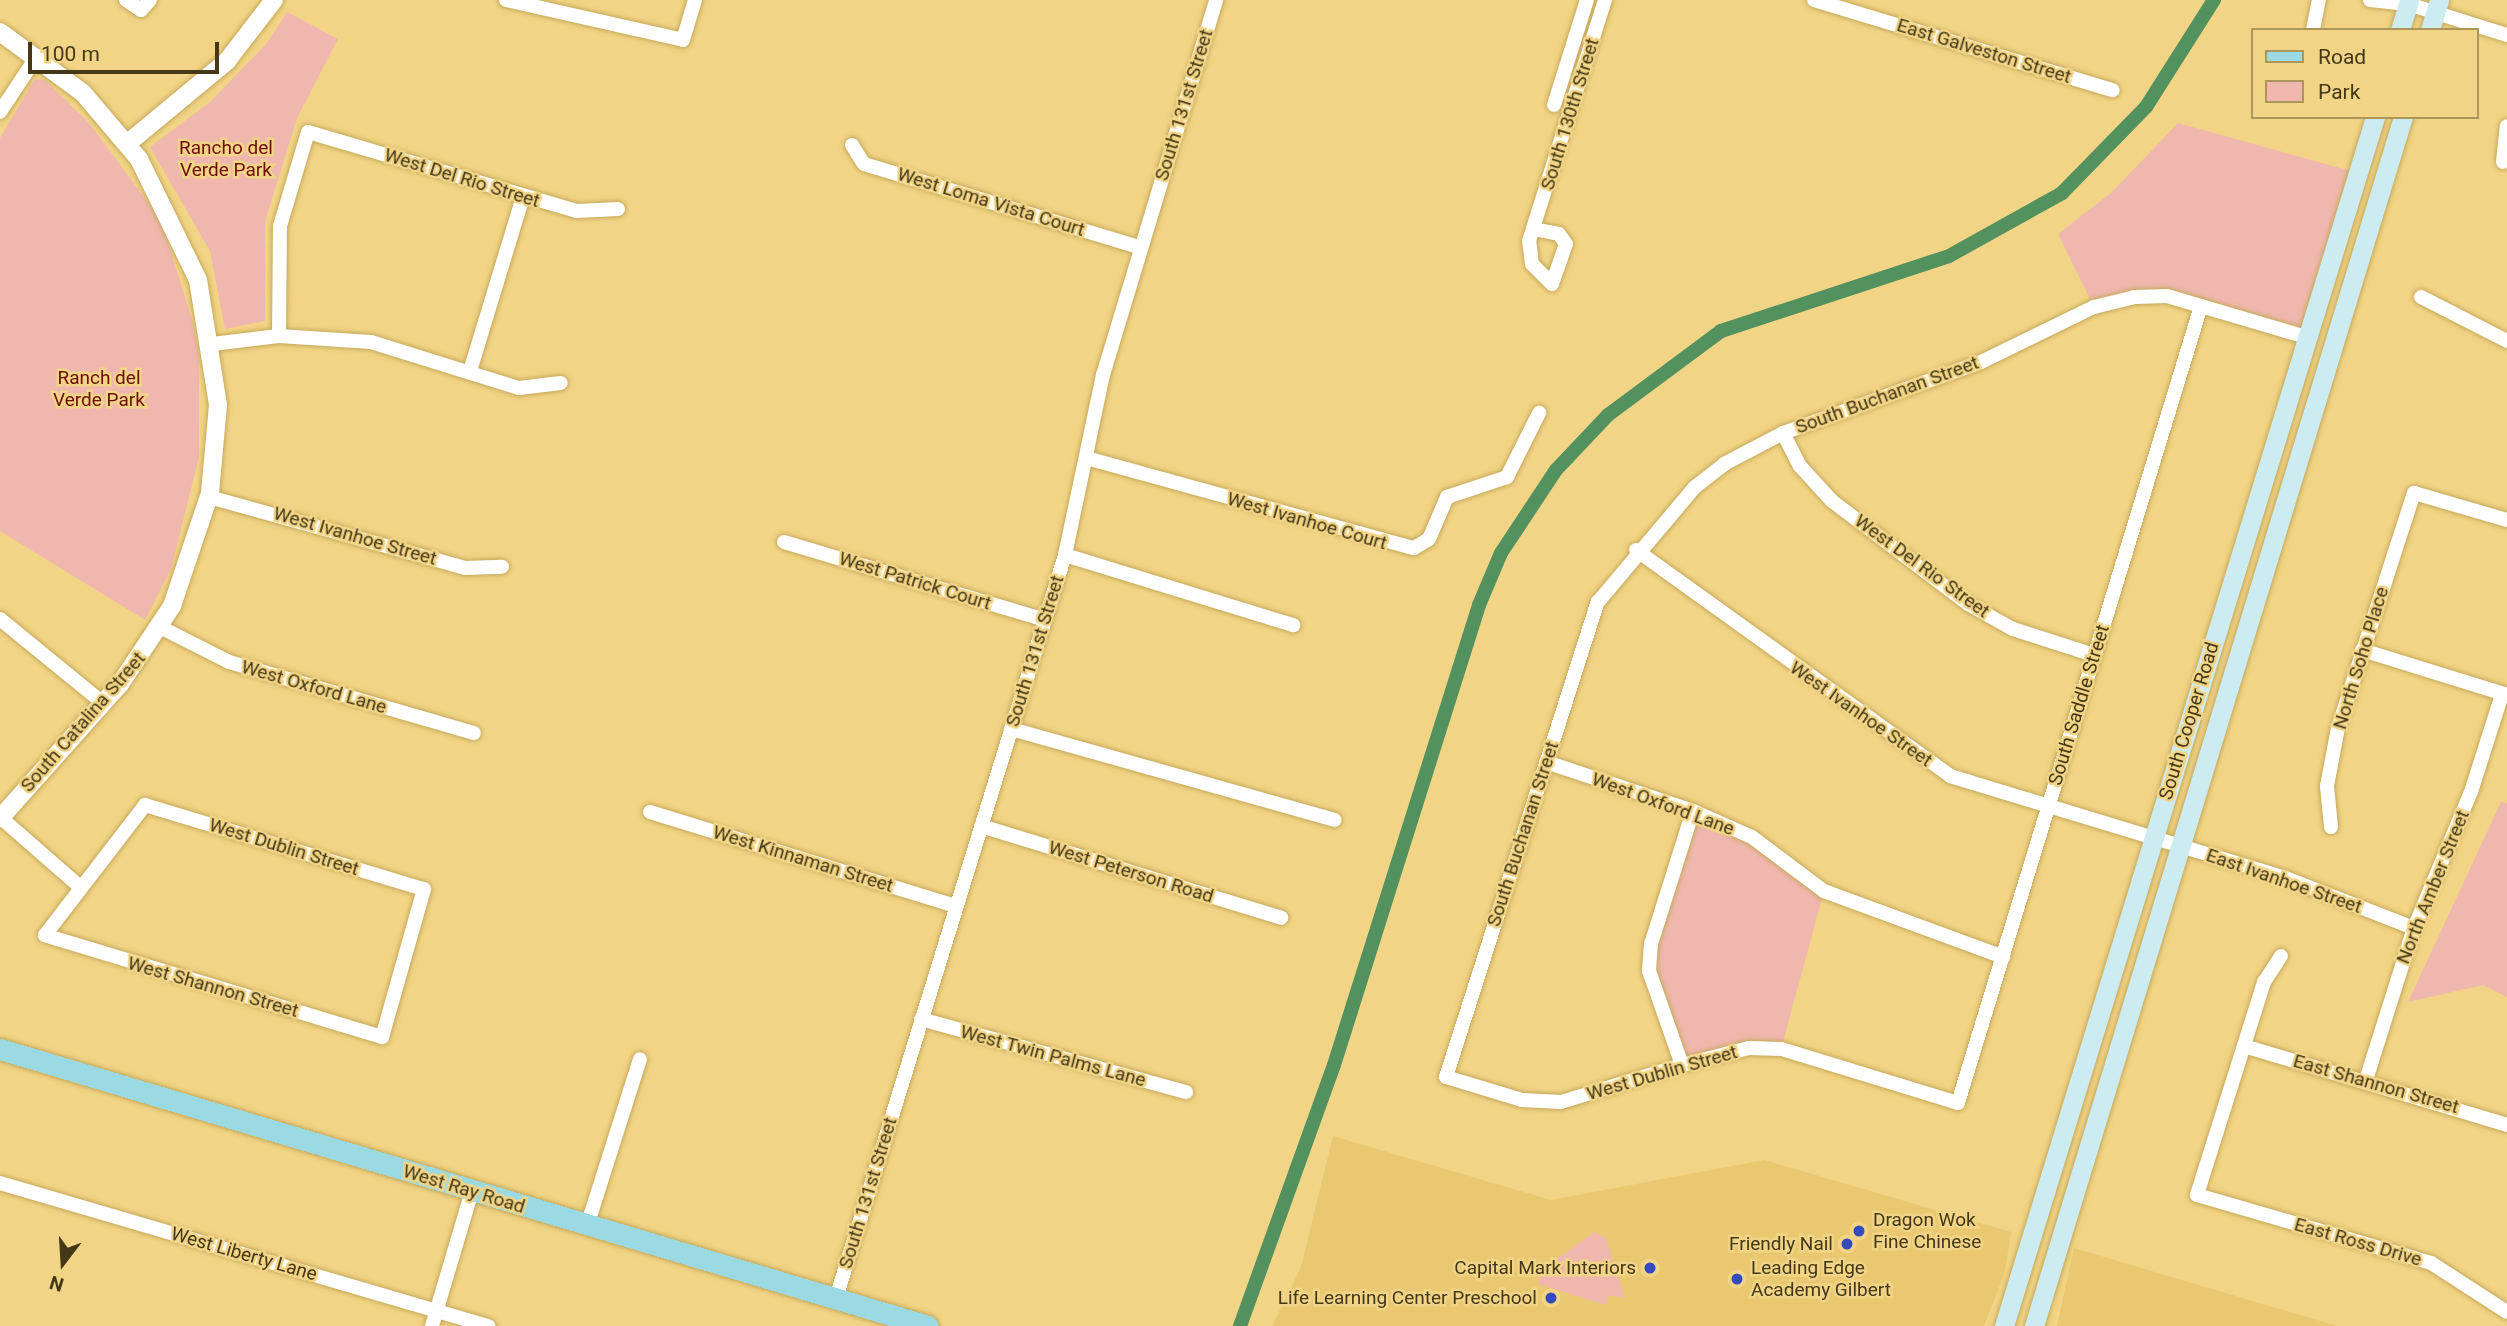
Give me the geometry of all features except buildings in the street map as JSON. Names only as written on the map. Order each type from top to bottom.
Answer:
[{"type":"main road","points":[[2400,28],[2407,1]]},
{"type":"main road","name":"South Cooper Road","points":[[2004,1326],[2374,119]]},
{"type":"main road","name":"South Cooper Road","points":[[2034,1326],[2183,847],[2402,119]]},
{"type":"main road","points":[[2306,337],[2334,346]]},
{"type":"main road","name":"West Ray Road","points":[[0,1049],[928,1326]]},
{"type":"main road","points":[[2025,1256],[2053,1264]]},
{"type":"street","points":[[127,0],[146,5]]},
{"type":"street","points":[[128,143],[227,61],[274,0]]},
{"type":"street","points":[[506,0],[683,40],[695,0]]},
{"type":"street","name":"South 131st Street","points":[[836,1298],[1065,555],[1090,459],[1103,375],[1139,247],[1216,0]]},
{"type":"street","points":[[1554,105],[1587,0]]},
{"type":"street","name":"South 130th Street","points":[[1534,229],[1605,0]]},
{"type":"street","name":"East Galveston Street","points":[[1814,0],[2113,90]]},
{"type":"street","points":[[2313,28],[2319,0]]},
{"type":"street","points":[[2370,0],[2407,1],[2435,14],[2507,35]]},
{"type":"street","name":"South Catalina Street","points":[[0,32],[37,56],[128,143],[185,245],[212,344],[218,405],[209,497],[192,555],[160,627],[103,703],[0,817]]},
{"type":"street","points":[[0,112],[37,56]]},
{"type":"street","points":[[2503,162],[2507,127]]},
{"type":"street","name":"West Del Rio Street","points":[[279,336],[281,226],[308,132],[576,211],[618,209]]},
{"type":"street","name":"West Loma Vista Court","points":[[852,145],[864,164],[1139,247]]},
{"type":"street","points":[[470,371],[523,197]]},
{"type":"street","name":"South Buchanan Street","points":[[1446,1077],[1598,602],[1636,550],[1724,464],[1783,433],[1981,362],[2094,307],[2167,296],[2306,337]]},
{"type":"street","points":[[2421,297],[2507,341]]},
{"type":"street","name":"South Saddle Street","points":[[1958,1103],[2202,306]]},
{"type":"street","points":[[212,344],[279,336],[371,342],[519,388],[561,383]]},
{"type":"street","name":"West Ivanhoe Court","points":[[1090,459],[1414,548],[1429,538],[1447,497],[1507,477],[1539,412]]},
{"type":"street","name":"West Del Rio Street","points":[[1783,433],[1800,466],[1832,501],[1968,604],[2013,629],[2094,655]]},
{"type":"street","name":"North Soho Place","points":[[2331,827],[2327,786],[2362,650],[2414,493],[2507,520]]},
{"type":"street","name":"West Ivanhoe Street","points":[[209,497],[465,568],[502,567]]},
{"type":"street","name":"West Patrick Court","points":[[784,542],[1045,620]]},
{"type":"street","name":"West Ivanhoe Street","points":[[1636,550],[1914,755],[1950,776],[2153,838]]},
{"type":"street","points":[[1065,555],[1293,625]]},
{"type":"street","points":[[0,618],[103,703]]},
{"type":"street","name":"West Oxford Lane","points":[[160,627],[229,662],[474,733]]},
{"type":"street","points":[[2362,650],[2504,695]]},
{"type":"street","name":"North Amber Street","points":[[2366,1080],[2414,928],[2471,792],[2504,695]]},
{"type":"street","points":[[1011,729],[1334,820]]},
{"type":"street","name":"West Oxford Lane","points":[[1546,762],[1693,811],[1752,837],[1824,891],[2003,957]]},
{"type":"street","name":"West Dublin Street","points":[[78,885],[145,805],[424,889],[382,1037]]},
{"type":"street","points":[[1682,1065],[1649,971],[1651,944],[1693,811]]},
{"type":"street","name":"West Kinnaman Street","points":[[650,812],[956,906]]},
{"type":"street","points":[[0,817],[78,885]]},
{"type":"street","name":"West Peterson Road","points":[[981,826],[1281,918]]},
{"type":"street","name":"East Ivanhoe Street","points":[[2153,838],[2414,928]]},
{"type":"street","name":"West Shannon Street","points":[[78,885],[45,935],[382,1037]]},
{"type":"street","points":[[2244,1046],[2264,982],[2281,956]]},
{"type":"street","name":"West Twin Palms Lane","points":[[921,1019],[1186,1092]]},
{"type":"street","name":"East Shannon Street","points":[[2244,1046],[2366,1080],[2507,1125]]},
{"type":"street","name":"East Ross Drive","points":[[2244,1046],[2197,1195],[2431,1263],[2507,1312]]},
{"type":"street","name":"West Dublin Street","points":[[1446,1077],[1522,1100],[1561,1102],[1682,1065],[1749,1048],[1781,1049],[1958,1103]]},
{"type":"street","points":[[587,1226],[640,1059]]},
{"type":"street","name":"West Liberty Lane","points":[[0,1183],[488,1326]]},
{"type":"street","points":[[432,1326],[472,1191]]},
{"type":"shaded area","points":[[1333,1136],[1551,1200],[1764,1160],[2011,1232],[2005,1272],[1984,1326],[1272,1326],[1301,1267]]},
{"type":"shaded area","points":[[2074,1248],[2337,1326],[2057,1326]]},
{"type":"green space","name":"Rancho del Verde Park","points":[[287,12],[338,39],[297,118],[265,222],[265,321],[225,329],[210,251],[150,147],[210,102],[267,43]]},
{"type":"green space","name":"Ranch del Verde Park","points":[[35,79],[45,80],[89,123],[161,220],[192,320],[199,354],[199,457],[171,569],[145,620],[0,531],[0,138]]},
{"type":"green space","points":[[2178,123],[2358,173],[2306,337],[2167,296],[2094,307],[2058,234],[2111,193]]},
{"type":"green space","points":[[2501,802],[2507,803],[2507,997],[2483,985],[2408,1002]]},
{"type":"green space","points":[[1693,811],[1752,837],[1824,891],[1781,1049],[1682,1065],[1655,998],[1651,944]]},
{"type":"green space","points":[[1594,1232],[1606,1238],[1625,1298],[1609,1295],[1606,1305],[1538,1284],[1543,1269]]},
{"type":"waterway","points":[[1240,1326],[1334,1065],[1479,605],[1501,553],[1556,470],[1608,415],[1721,331],[1949,256],[2062,193],[2146,107],[2214,0]]},
{"type":"place","name":"Dragon Wok Fine Chinese","points":[[1859,1231]]},
{"type":"place","name":"Friendly Nail","points":[[1847,1244]]},
{"type":"place","name":"Capital Mark Interiors","points":[[1650,1268]]},
{"type":"place","name":"Leading Edge Academy Gilbert","points":[[1737,1279]]},
{"type":"place","name":"Life Learning Center Preschool","points":[[1551,1298]]}]
